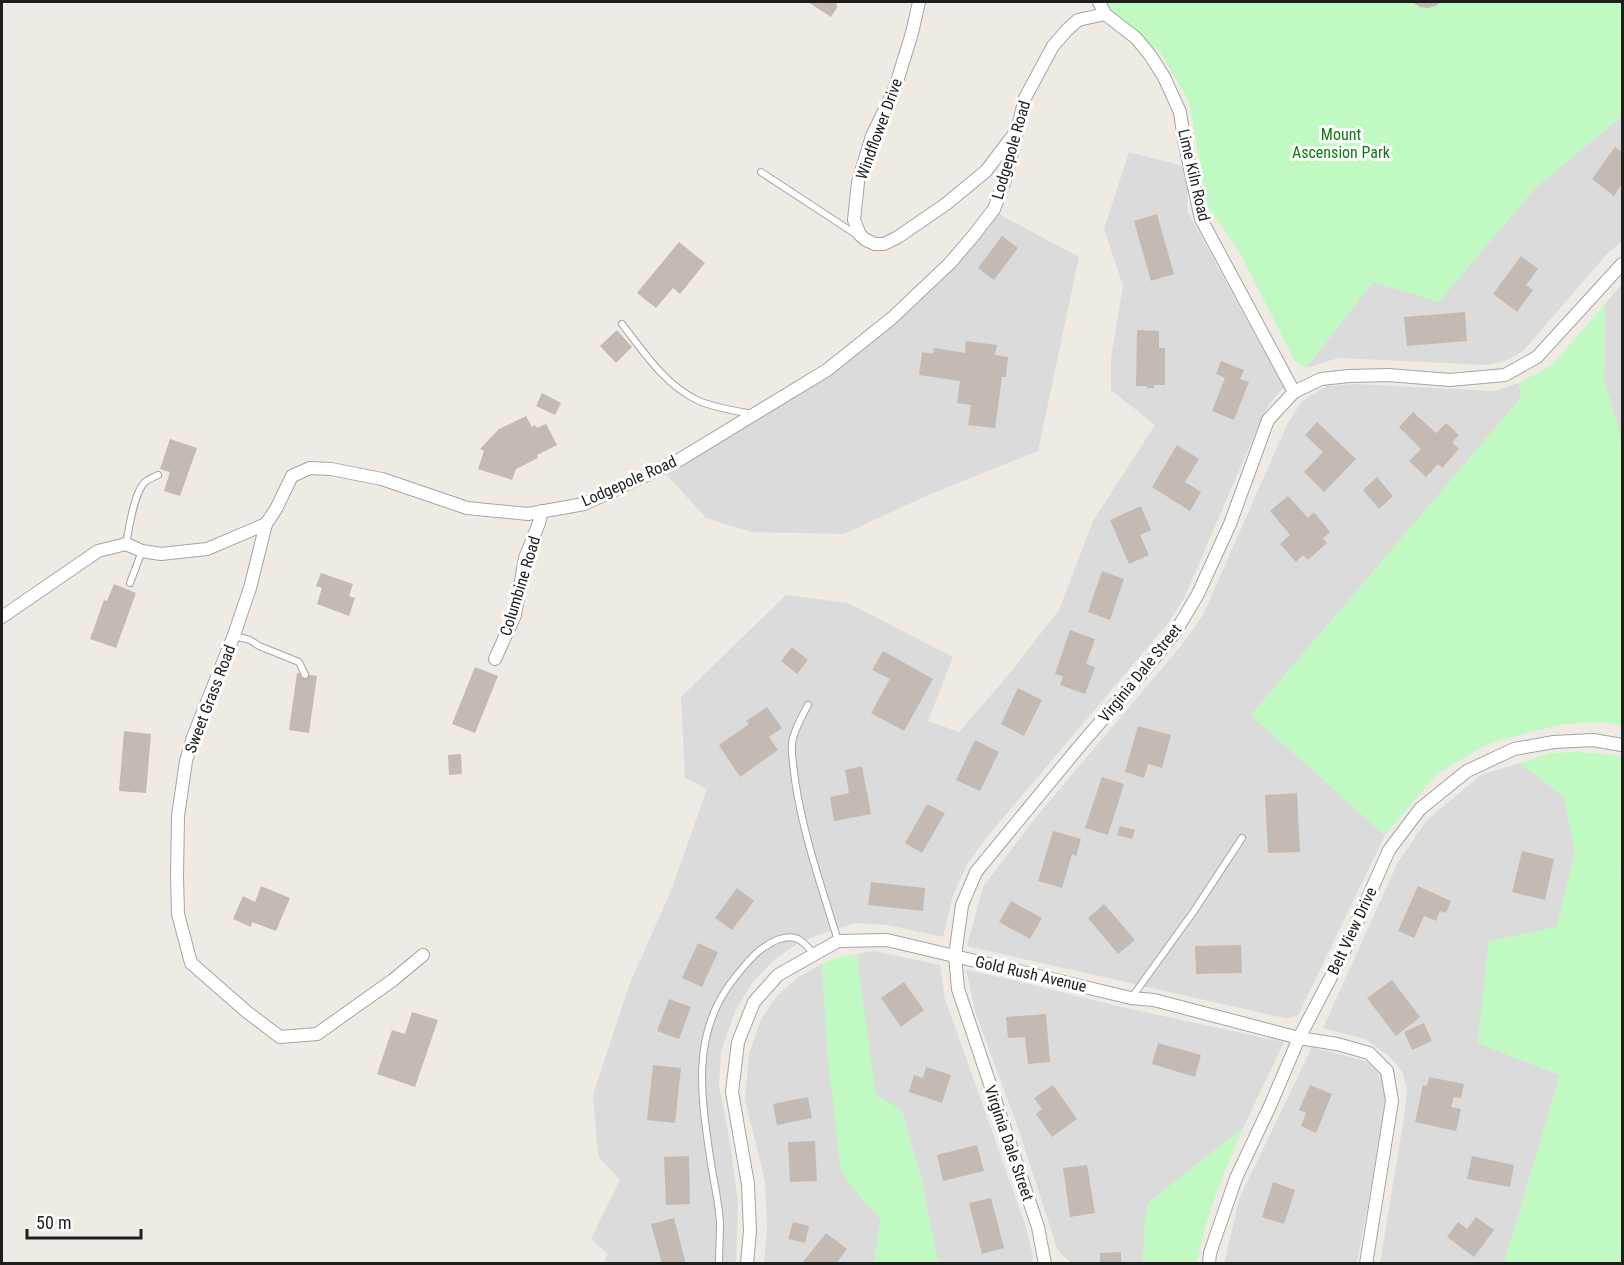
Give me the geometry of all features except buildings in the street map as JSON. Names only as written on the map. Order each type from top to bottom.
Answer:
[{"type":"street","name":"Windflower Drive","points":[[866,240],[860,235],[854,220],[858,182],[872,136],[895,88],[919,2]]},
{"type":"street","name":"Lime Kiln Road","points":[[1098,2],[1106,14],[1136,38],[1164,77],[1180,112],[1201,219],[1294,392]]},
{"type":"street","name":"Lodgepole Road","points":[[266,524],[292,476],[310,468],[331,469],[382,479],[467,508],[528,514],[584,504],[679,460],[827,370],[892,318],[950,263],[994,209],[1005,180],[1025,98],[1053,46],[1078,20],[1106,14]]},
{"type":"street","points":[[866,240],[875,244],[884,244],[946,204],[986,171],[1016,131]]},
{"type":"street","name":"Virginia Dale Street","points":[[1045,1263],[1038,1227],[958,990],[956,956],[962,905],[976,872],[1176,631],[1198,594],[1230,524],[1268,420],[1294,392],[1321,379],[1349,375],[1388,375],[1450,380],[1505,375],[1537,357],[1623,264]]},
{"type":"street","name":"Columbine Road","points":[[495,659],[515,615],[525,558],[542,512]]},
{"type":"street","points":[[2,617],[99,550],[126,544],[160,554],[207,549],[266,524]]},
{"type":"street","name":"Sweet Grass Road","points":[[266,524],[250,588],[186,761],[178,816],[177,877],[178,914],[191,963],[247,1012],[280,1037],[317,1034],[393,980],[423,955]]},
{"type":"street","name":"Belt View Drive","points":[[1209,1263],[1210,1253],[1236,1178],[1299,1038],[1343,954],[1389,850],[1420,809],[1467,771],[1514,749],[1554,742],[1593,740],[1623,745]]},
{"type":"street","name":"Gold Rush Avenue","points":[[838,941],[887,940],[1131,998],[1154,1000],[1299,1038],[1337,1044],[1370,1053],[1387,1071],[1392,1101],[1365,1263]]},
{"type":"street","points":[[747,1263],[750,1231],[748,1184],[732,1092],[738,1042],[754,1002],[778,975],[838,941]]},
{"type":"lane","points":[[761,172],[866,240]]},
{"type":"lane","points":[[622,324],[654,365],[677,387],[698,401],[752,415]]},
{"type":"lane","points":[[126,544],[131,519],[143,483],[158,475]]},
{"type":"lane","points":[[130,583],[142,550]]},
{"type":"lane","points":[[234,635],[299,662],[304,675]]},
{"type":"lane","points":[[808,705],[792,742],[798,803],[838,941]]},
{"type":"lane","points":[[1131,998],[1194,911],[1242,838]]},
{"type":"lane","points":[[719,1263],[720,1222],[702,1094],[708,1027],[713,1011],[738,973],[753,956],[770,943],[784,937],[798,939],[815,955]]},
{"type":"shaded area","points":[[1622,116],[1622,241],[1606,255],[1522,352],[1505,361],[1487,365],[1338,358],[1306,368],[1373,282],[1439,301],[1536,187]]},
{"type":"shaded area","points":[[1129,152],[1187,167],[1187,211],[1284,387],[1263,415],[1184,598],[1169,622],[986,838],[968,863],[953,895],[943,937],[888,925],[855,923],[797,944],[775,959],[752,983],[735,1011],[721,1052],[719,1086],[738,1200],[736,1263],[604,1263],[608,1254],[591,1239],[620,1180],[598,1156],[593,1095],[630,983],[671,891],[707,789],[685,778],[681,697],[786,595],[848,603],[953,657],[928,721],[959,732],[1009,674],[1059,610],[1093,521],[1155,425],[1111,390],[1111,358],[1123,286],[1104,229]]},
{"type":"shaded area","points":[[999,214],[1079,257],[1038,451],[926,496],[844,534],[751,532],[706,518],[665,473],[850,360],[913,308],[973,247]]},
{"type":"shaded area","points":[[1622,284],[1622,441],[1604,380],[1605,304]]},
{"type":"shaded area","points":[[1519,383],[1521,398],[1251,715],[1385,835],[1298,1015],[1288,1019],[967,946],[983,887],[1036,817],[1181,646],[1203,615],[1286,427],[1302,401],[1327,386],[1356,384],[1495,391]]},
{"type":"shaded area","points":[[1520,763],[1564,797],[1575,851],[1557,928],[1489,941],[1478,1043],[1560,1075],[1504,1263],[1380,1263],[1407,1089],[1402,1071],[1389,1056],[1365,1039],[1323,1028],[1398,862],[1427,820],[1481,775]]},
{"type":"shaded area","points":[[873,951],[940,965],[945,999],[1025,1224],[1033,1256],[1032,1263],[938,1263],[921,1177],[902,1111],[875,1094],[857,954]]},
{"type":"shaded area","points":[[822,964],[828,1061],[853,1188],[881,1220],[874,1263],[764,1263],[767,1229],[765,1181],[745,1100],[749,1054],[761,1020],[775,998],[797,978]]},
{"type":"shaded area","points":[[966,970],[1121,1007],[1284,1042],[1243,1128],[1148,1203],[1143,1263],[1072,1263],[1057,1248],[1018,1128],[976,1014]]},
{"type":"shaded area","points":[[1312,1047],[1365,1061],[1384,1080],[1387,1100],[1357,1263],[1224,1264],[1240,1197]]},
{"type":"green space","name":"Mount Ascension Park","points":[[1106,2],[1622,2],[1622,116],[1536,187],[1439,302],[1373,282],[1306,368],[1295,361],[1238,249],[1208,207],[1189,101],[1160,52],[1110,10]]},
{"type":"green space","points":[[1605,304],[1604,380],[1622,441],[1622,726],[1606,722],[1566,724],[1485,745],[1437,774],[1385,835],[1251,715],[1521,398],[1519,383],[1553,364]]},
{"type":"green space","points":[[1580,752],[1622,756],[1622,862],[1620,870],[1622,871],[1622,1263],[1504,1263],[1560,1075],[1478,1043],[1489,941],[1557,927],[1575,851],[1564,797],[1520,763],[1550,753]]},
{"type":"green space","points":[[857,954],[875,1093],[902,1111],[921,1177],[938,1263],[874,1263],[881,1220],[841,1171],[828,1061],[822,964]]},
{"type":"green space","points":[[1243,1128],[1210,1211],[1197,1263],[1143,1263],[1148,1203]]}]
